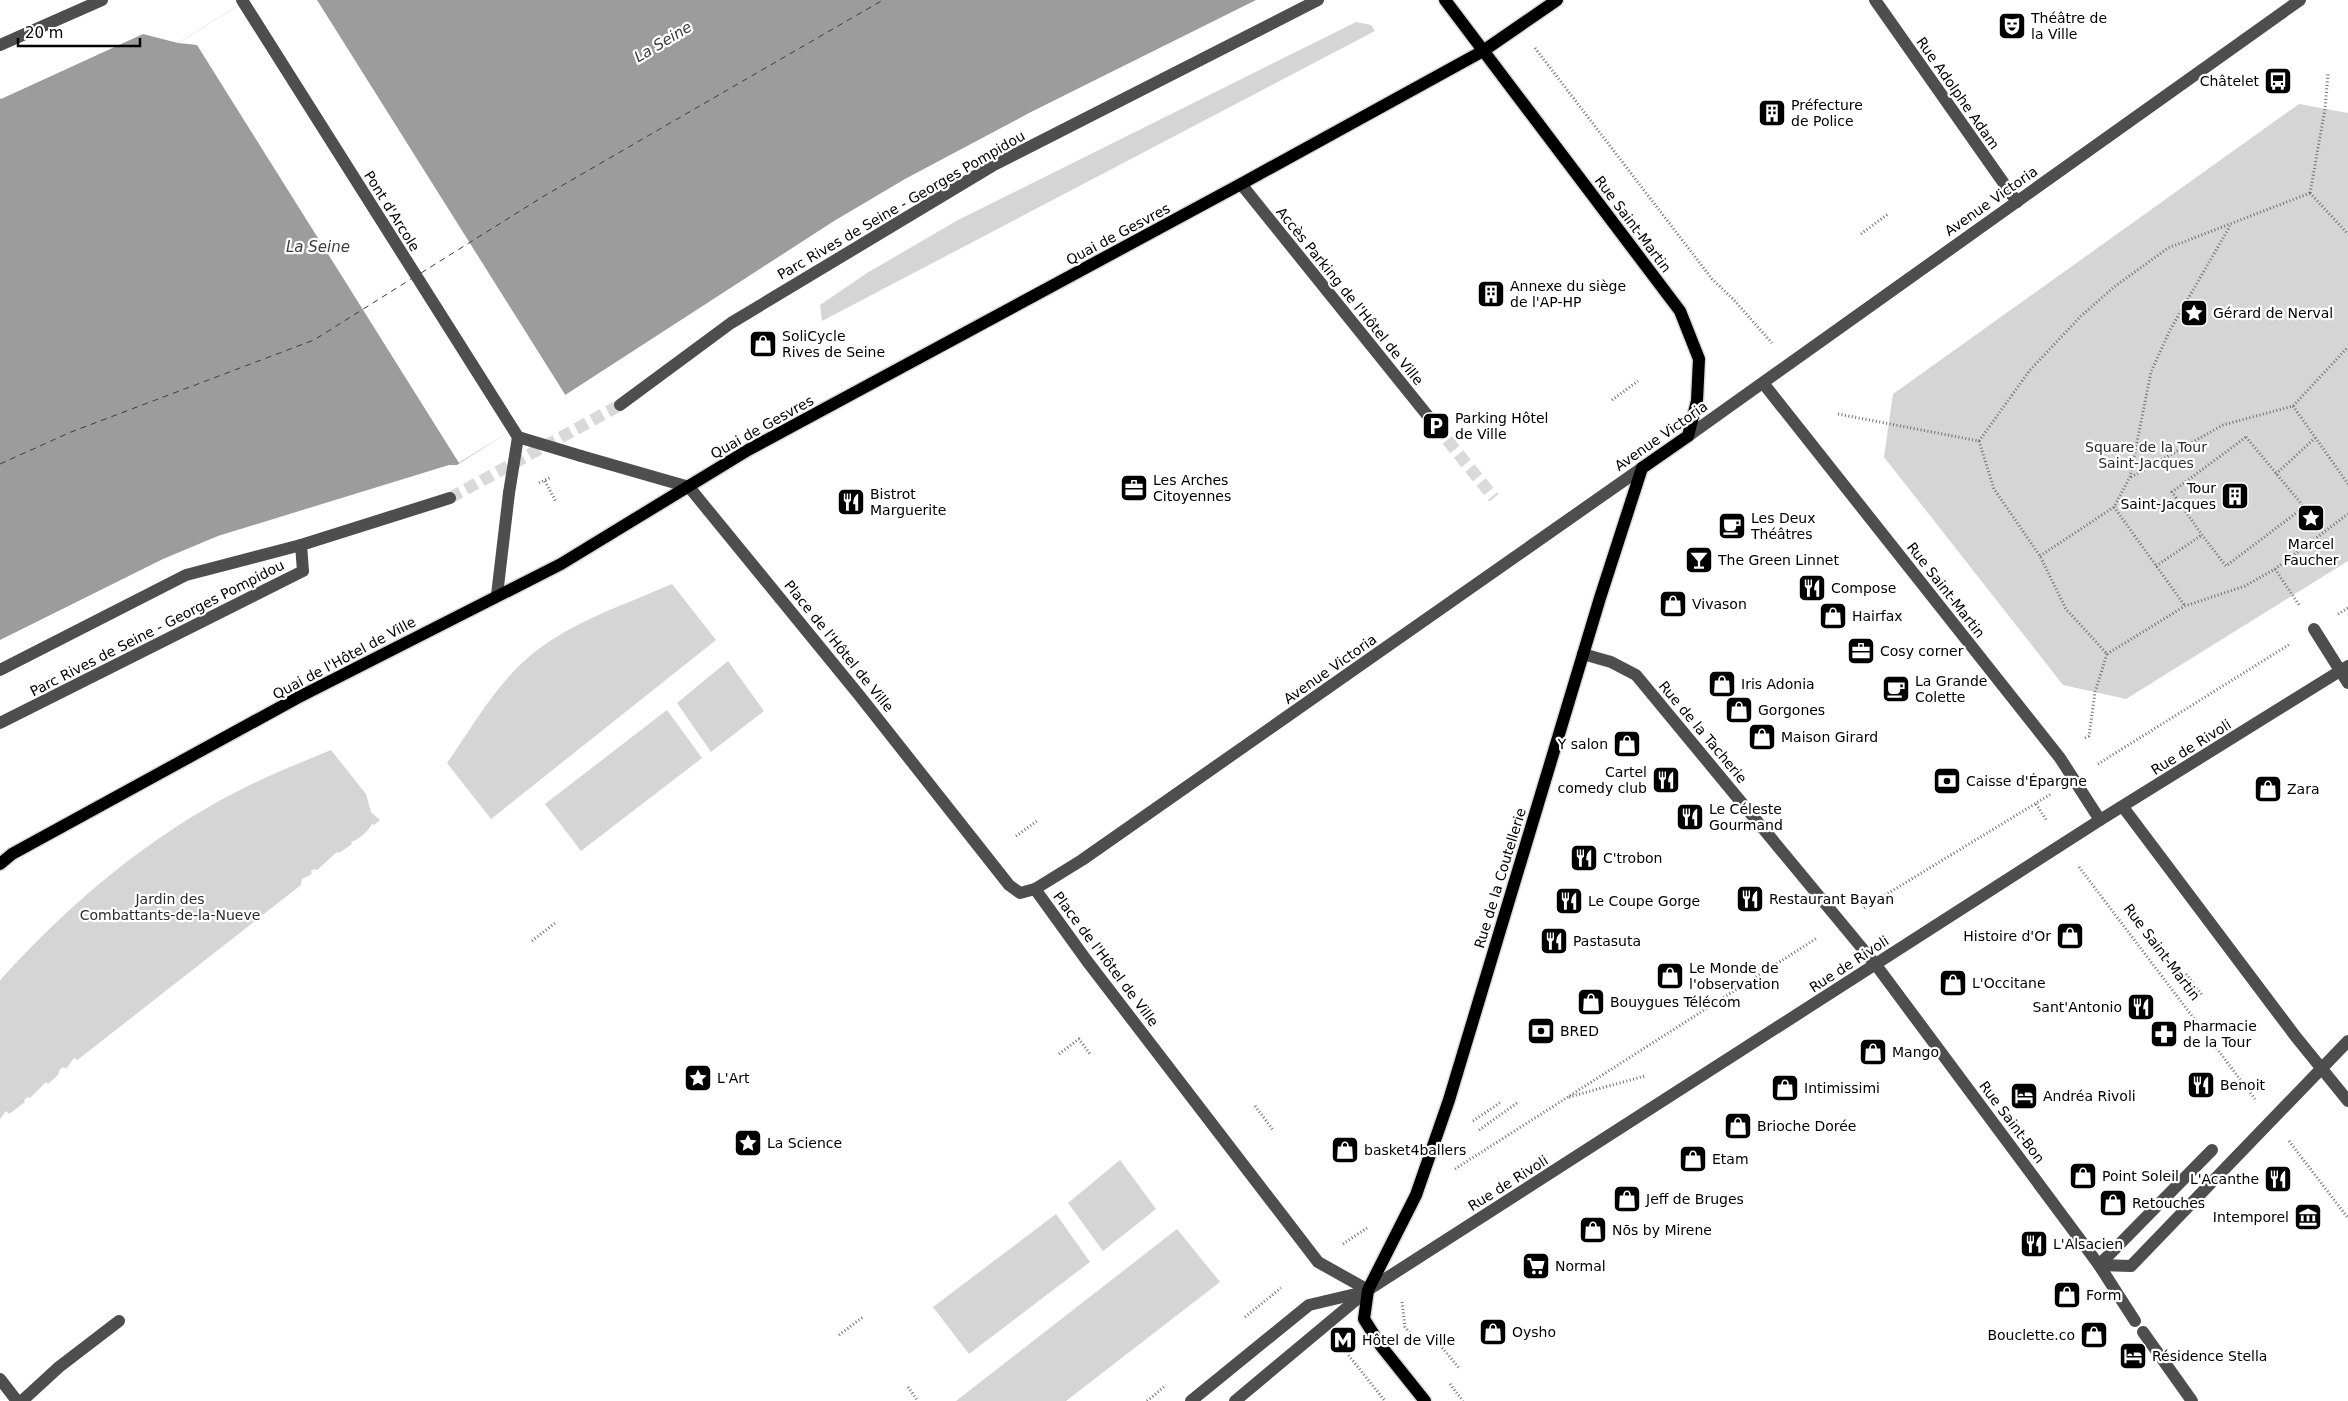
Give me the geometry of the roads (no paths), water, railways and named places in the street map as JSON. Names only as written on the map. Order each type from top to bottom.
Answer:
[{"type":"main road","name":"Rue Saint-Martin","points":[[1445,0],[1680,311],[1699,359],[1697,401],[1688,436]]},
{"type":"main road","name":"Quai de Gesvres","points":[[689,487],[748,450],[1483,51],[1557,0]]},
{"type":"main road","name":"Avenue Victoria","points":[[1642,468],[1688,436]]},
{"type":"main road","name":"Rue de la Coutellerie","points":[[1425,1401],[1381,1346],[1364,1319],[1368,1290],[1416,1195],[1449,1100],[1583,654],[1642,468]]},
{"type":"main road","name":"Quai de l'Hôtel de Ville","points":[[0,864],[6,855],[288,703],[496,595],[560,564],[689,487]]},
{"type":"street","points":[[0,45],[102,0]]},
{"type":"street","name":"Parc Rives de Seine - Georges Pompidou","points":[[620,404],[731,323],[992,166],[1318,0]]},
{"type":"street","name":"Rue Adolphe Adam","points":[[1875,0],[2017,202]]},
{"type":"street","name":"Avenue Victoria","points":[[1688,436],[2300,0]]},
{"type":"street","name":"Pont d'Arcole","points":[[242,1],[518,437]]},
{"type":"street","name":"Accès Parking de l'Hôtel de Ville","points":[[1241,184],[1436,426]]},
{"type":"street","name":"Rue Saint-Martin","points":[[1763,383],[2060,758],[2100,820]]},
{"type":"street","points":[[496,595],[518,437],[689,487]]},
{"type":"street","name":"Avenue Victoria","points":[[1034,888],[1082,860],[1642,468]]},
{"type":"street","name":"Place de l'Hôtel de Ville","points":[[689,487],[859,695],[1009,885],[1020,893],[1034,888],[1087,961],[1318,1262],[1368,1290]]},
{"type":"street","name":"Parc Rives de Seine - Georges Pompidou","points":[[0,670],[186,575],[301,545],[450,498]]},
{"type":"street","name":"Parc Rives de Seine - Georges Pompidou","points":[[0,723],[303,571],[301,545]]},
{"type":"street","points":[[2314,629],[2344,669],[2348,683]]},
{"type":"street","name":"Rue de la Tacherie","points":[[1583,654],[1611,662],[1636,675],[1860,945]]},
{"type":"street","name":"Rue de Rivoli","points":[[1235,1401],[1368,1290],[2100,820],[2344,669]]},
{"type":"street","points":[[2123,806],[2296,1037],[2348,1101]]},
{"type":"street","name":"Rue Saint-Bon","points":[[1860,945],[2099,1265],[2136,1321]]},
{"type":"street","points":[[2099,1265],[2131,1266],[2348,1041]]},
{"type":"street","points":[[2099,1265],[2212,1150]]},
{"type":"street","name":"Rue de Rivoli","points":[[1191,1401],[1309,1305],[1368,1290]]},
{"type":"street","points":[[22,1401],[59,1367],[119,1321]]},
{"type":"street","points":[[2143,1332],[2192,1401]]},
{"type":"street","points":[[0,1379],[17,1401]]},
{"type":"water","name":"La Seine","points":[[247,0],[1256,0],[1031,112],[905,179],[834,221],[457,465],[449,465],[218,536],[163,559],[0,640],[0,98],[143,34],[178,43]]},
{"type":"tunnel","points":[[450,498],[620,405]]},
{"type":"tunnel","points":[[1436,426],[1494,498]]},
{"type":"place","name":"Théâtre de la Ville","points":[[2012,26]]},
{"type":"place","name":"Châtelet","points":[[2278,81]]},
{"type":"place","name":"Préfecture de Police","points":[[1772,113]]},
{"type":"place","name":"Annexe du siège de l'AP-HP","points":[[1491,294]]},
{"type":"place","name":"Gérard de Nerval","points":[[2194,313]]},
{"type":"place","name":"SoliCycle Rives de Seine","points":[[763,344]]},
{"type":"place","name":"Parking Hôtel de Ville","points":[[1436,426]]},
{"type":"place","name":"Les Arches Citoyennes","points":[[1134,488]]},
{"type":"place","name":"Tour Saint-Jacques","points":[[2235,496]]},
{"type":"place","name":"Bistrot Marguerite","points":[[851,502]]},
{"type":"place","name":"Marcel Faucher","points":[[2311,518]]},
{"type":"place","name":"Les Deux Théâtres","points":[[1732,526]]},
{"type":"place","name":"The Green Linnet","points":[[1699,560]]},
{"type":"place","name":"Compose","points":[[1812,588]]},
{"type":"place","name":"Vivason","points":[[1673,604]]},
{"type":"place","name":"Hairfax","points":[[1833,616]]},
{"type":"place","name":"Cosy corner","points":[[1861,651]]},
{"type":"place","name":"Iris Adonia","points":[[1722,684]]},
{"type":"place","name":"La Grande Colette","points":[[1896,689]]},
{"type":"place","name":"Gorgones","points":[[1739,710]]},
{"type":"place","name":"Maison Girard","points":[[1762,737]]},
{"type":"place","name":"Y salon","points":[[1627,744]]},
{"type":"place","name":"Cartel comedy club","points":[[1666,780]]},
{"type":"place","name":"Caisse d'Épargne","points":[[1947,781]]},
{"type":"place","name":"Zara","points":[[2268,789]]},
{"type":"place","name":"Le Céleste Gourmand","points":[[1690,817]]},
{"type":"place","name":"C'trobon","points":[[1584,858]]},
{"type":"place","name":"Restaurant Bayan","points":[[1750,899]]},
{"type":"place","name":"Le Coupe Gorge","points":[[1569,901]]},
{"type":"place","name":"Histoire d'Or","points":[[2070,936]]},
{"type":"place","name":"Pastasuta","points":[[1554,941]]},
{"type":"place","name":"Le Monde de l'observation","points":[[1670,976]]},
{"type":"place","name":"L'Occitane","points":[[1953,983]]},
{"type":"place","name":"Bouygues Télécom","points":[[1591,1002]]},
{"type":"place","name":"Sant'Antonio","points":[[2141,1007]]},
{"type":"place","name":"BRED","points":[[1541,1031]]},
{"type":"place","name":"Pharmacie de la Tour","points":[[2164,1034]]},
{"type":"place","name":"Mango","points":[[1873,1052]]},
{"type":"place","name":"L'Art","points":[[698,1078]]},
{"type":"place","name":"Benoit","points":[[2201,1085]]},
{"type":"place","name":"Intimissimi","points":[[1785,1088]]},
{"type":"place","name":"Andréa Rivoli","points":[[2024,1096]]},
{"type":"place","name":"Brioche Dorée","points":[[1738,1126]]},
{"type":"place","name":"La Science","points":[[748,1143]]},
{"type":"place","name":"basket4ballers","points":[[1345,1150]]},
{"type":"place","name":"Etam","points":[[1693,1159]]},
{"type":"place","name":"Point Soleil","points":[[2083,1176]]},
{"type":"place","name":"L'Acanthe","points":[[2278,1179]]},
{"type":"place","name":"Jeff de Bruges","points":[[1627,1199]]},
{"type":"place","name":"Retouches","points":[[2113,1203]]},
{"type":"place","name":"Intemporel","points":[[2308,1217]]},
{"type":"place","name":"Nōs by Mirene","points":[[1593,1230]]},
{"type":"place","name":"L'Alsacien","points":[[2034,1244]]},
{"type":"place","name":"Normal","points":[[1536,1266]]},
{"type":"place","name":"Form","points":[[2067,1295]]},
{"type":"place","name":"Oysho","points":[[1493,1332]]},
{"type":"place","name":"Bouclette.co","points":[[2094,1335]]},
{"type":"place","name":"Hôtel de Ville","points":[[1343,1340]]},
{"type":"place","name":"Résidence Stella","points":[[2133,1356]]},
{"type":"park label","name":"Square de la Tour Saint-Jacques","points":[[2146,456]]},
{"type":"park label","name":"Jardin des Combattants-de-la-Nueve","points":[[170,908]]}]
